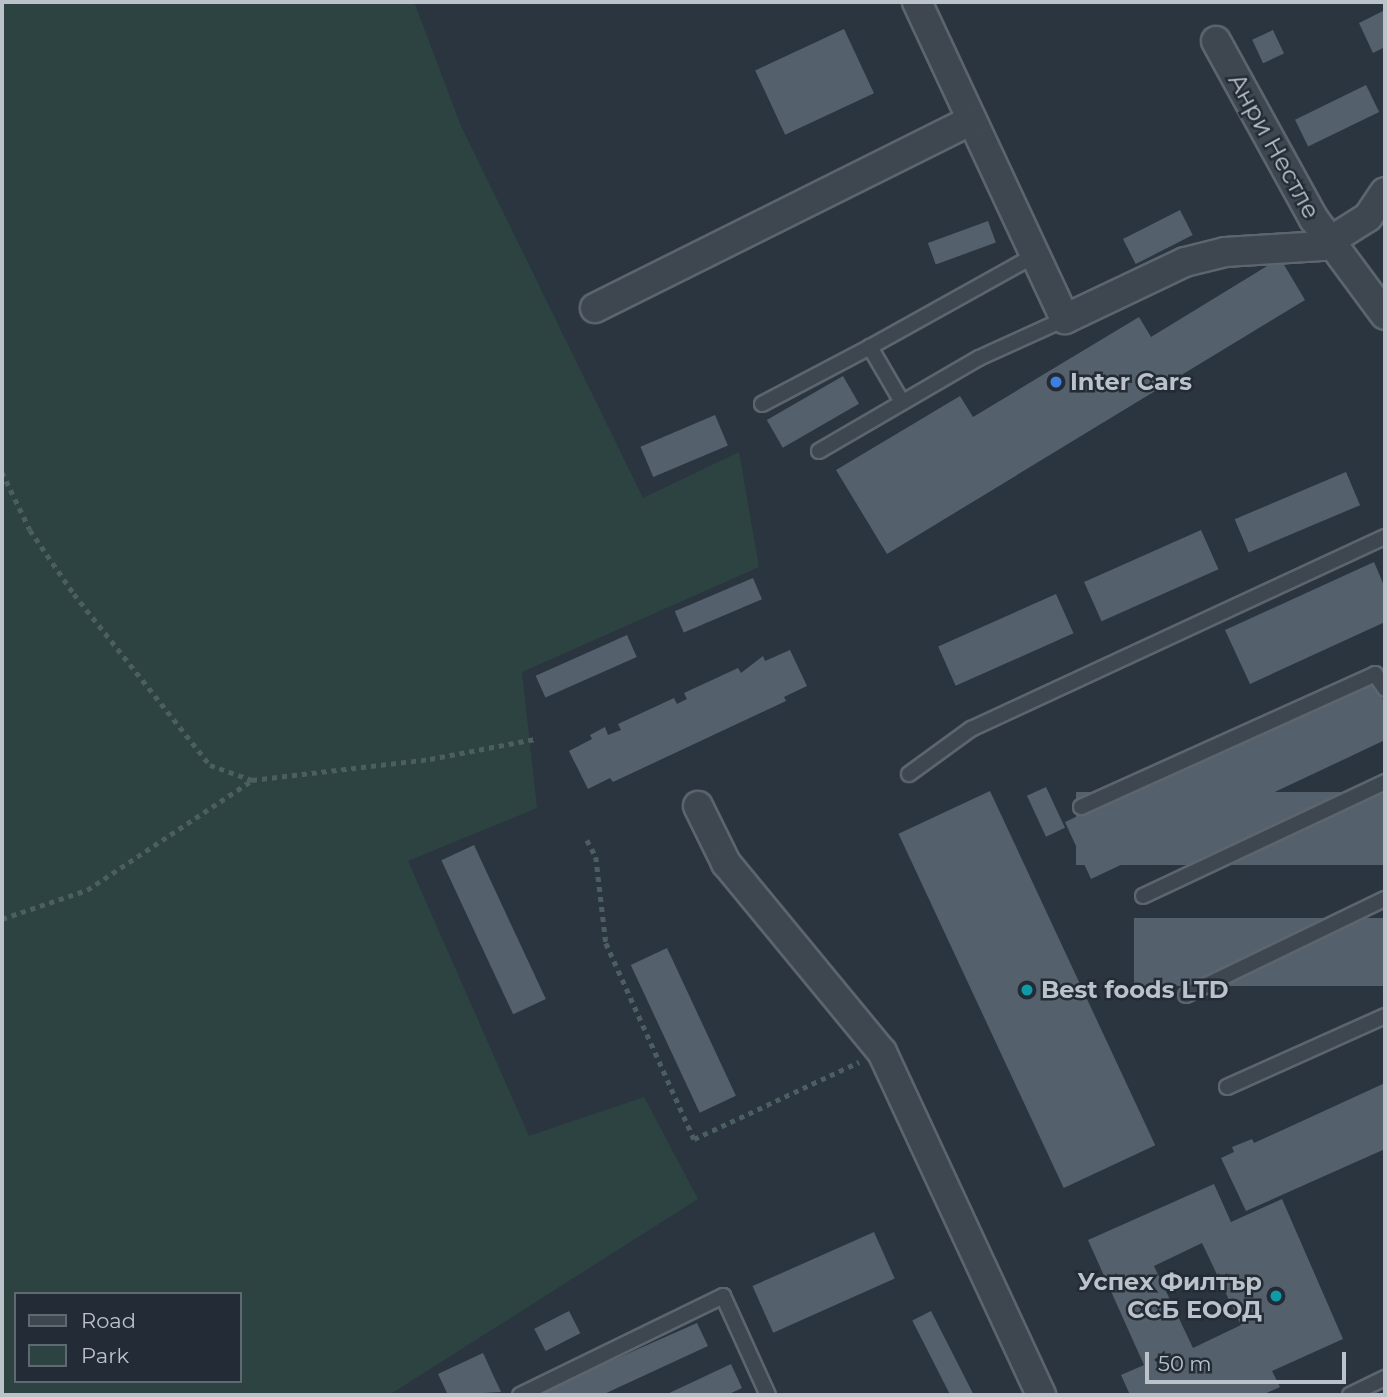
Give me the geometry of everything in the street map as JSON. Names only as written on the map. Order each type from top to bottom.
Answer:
[{"type":"street","points":[[916,2],[1065,319],[1185,262],[1225,253],[1309,249],[1332,241],[1368,217],[1385,192]]},
{"type":"street","name":"Анри Нестле","points":[[1216,41],[1288,177],[1385,314]]},
{"type":"street","points":[[595,309],[972,120]]},
{"type":"street","points":[[698,806],[726,863],[882,1052],[1041,1395]]},
{"type":"lane","points":[[762,404],[1035,255]]},
{"type":"lane","points":[[819,451],[979,358],[1065,319]]},
{"type":"lane","points":[[870,347],[902,402]]},
{"type":"lane","points":[[909,774],[971,729],[1385,537]]},
{"type":"lane","points":[[1081,807],[1375,674],[1385,689]]},
{"type":"lane","points":[[1143,896],[1385,782]]},
{"type":"lane","points":[[1186,995],[1385,899]]},
{"type":"lane","points":[[1227,1087],[1385,1016]]},
{"type":"lane","points":[[520,1395],[723,1296],[768,1395]]},
{"type":"lane","points":[[1350,1395],[1385,1378]]},
{"type":"path","points":[[2,472],[45,552],[174,722],[210,765],[251,780],[430,759],[535,739]]},
{"type":"path","points":[[2,919],[87,890],[251,780]]},
{"type":"path","points":[[587,840],[596,857],[606,943],[694,1139],[882,1052]]},
{"type":"green space","points":[[2,2],[414,2],[461,126],[643,498],[739,452],[759,567],[522,672],[537,808],[408,861],[529,1136],[644,1097],[698,1199],[389,1395],[2,1395]]},
{"type":"building","points":[[1385,10],[1385,47],[1373,53],[1359,23]]},
{"type":"building","points":[[844,29],[874,93],[785,135],[755,70]]},
{"type":"building","points":[[1273,30],[1284,54],[1263,63],[1252,40]]},
{"type":"building","points":[[1366,85],[1379,112],[1308,147],[1295,120]]},
{"type":"building","points":[[1180,210],[1193,235],[1136,264],[1123,239]]},
{"type":"building","points":[[988,221],[996,243],[936,265],[928,243]]},
{"type":"building","points":[[1280,258],[1305,300],[887,554],[836,470],[960,396],[973,417],[1139,317],[1151,337]]},
{"type":"building","points":[[843,376],[859,404],[783,448],[767,420]]},
{"type":"building","points":[[715,415],[728,445],[653,477],[640,447]]},
{"type":"building","points":[[1346,472],[1360,505],[1249,552],[1235,519]]},
{"type":"building","points":[[1201,530],[1218,569],[1102,621],[1084,582]]},
{"type":"building","points":[[1374,562],[1385,588],[1385,622],[1250,684],[1225,630]]},
{"type":"building","points":[[753,578],[762,599],[684,632],[675,611]]},
{"type":"building","points":[[1056,594],[1073,633],[956,686],[938,646]]},
{"type":"building","points":[[627,635],[637,657],[545,698],[536,676]]},
{"type":"building","points":[[790,650],[807,686],[784,697],[786,701],[613,782],[610,778],[588,789],[569,751],[592,739],[590,735],[605,727],[608,735],[621,730],[618,724],[674,698],[677,704],[687,699],[684,693],[738,668],[741,673],[763,656],[765,661]]},
{"type":"building","points":[[1372,677],[1385,704],[1385,740],[1091,879],[1065,822]]},
{"type":"building","points":[[1046,787],[1065,828],[1046,837],[1027,796]]},
{"type":"building","name":"Best foods LTD","points":[[990,791],[1155,1145],[1064,1188],[898,834]]},
{"type":"building","points":[[1076,792],[1385,792],[1385,865],[1076,865]]},
{"type":"building","points":[[474,845],[546,999],[513,1014],[441,860]]},
{"type":"building","points":[[1134,918],[1385,918],[1385,986],[1134,986]]},
{"type":"building","points":[[667,948],[736,1096],[700,1113],[631,965]]},
{"type":"building","points":[[1385,1083],[1385,1149],[1246,1211],[1221,1158],[1234,1152],[1232,1147],[1252,1139],[1254,1143]]},
{"type":"building","name":"Успех Филтър ССБ ЕООД","points":[[1214,1184],[1231,1222],[1282,1199],[1343,1339],[1272,1371],[1280,1387],[1262,1395],[1130,1395],[1121,1375],[1144,1365],[1088,1240]],"holes":[[[1202,1243],[1241,1325],[1193,1348],[1154,1266]]]},
{"type":"building","points":[[874,1232],[895,1279],[773,1333],[752,1286]]},
{"type":"building","points":[[569,1311],[580,1333],[546,1351],[534,1329]]},
{"type":"building","points":[[931,1311],[974,1395],[950,1395],[912,1321]]},
{"type":"building","points":[[697,1323],[708,1346],[602,1395],[545,1395],[543,1391]]},
{"type":"building","points":[[483,1353],[501,1392],[448,1395],[438,1374]]},
{"type":"building","points":[[731,1364],[742,1388],[727,1395],[665,1395]]},
{"type":"place","name":"Inter Cars","points":[[1056,382]]},
{"type":"place","name":"Best foods LTD","points":[[1027,990]]},
{"type":"place","name":"Успех Филтър ССБ ЕООД","points":[[1276,1296]]}]
